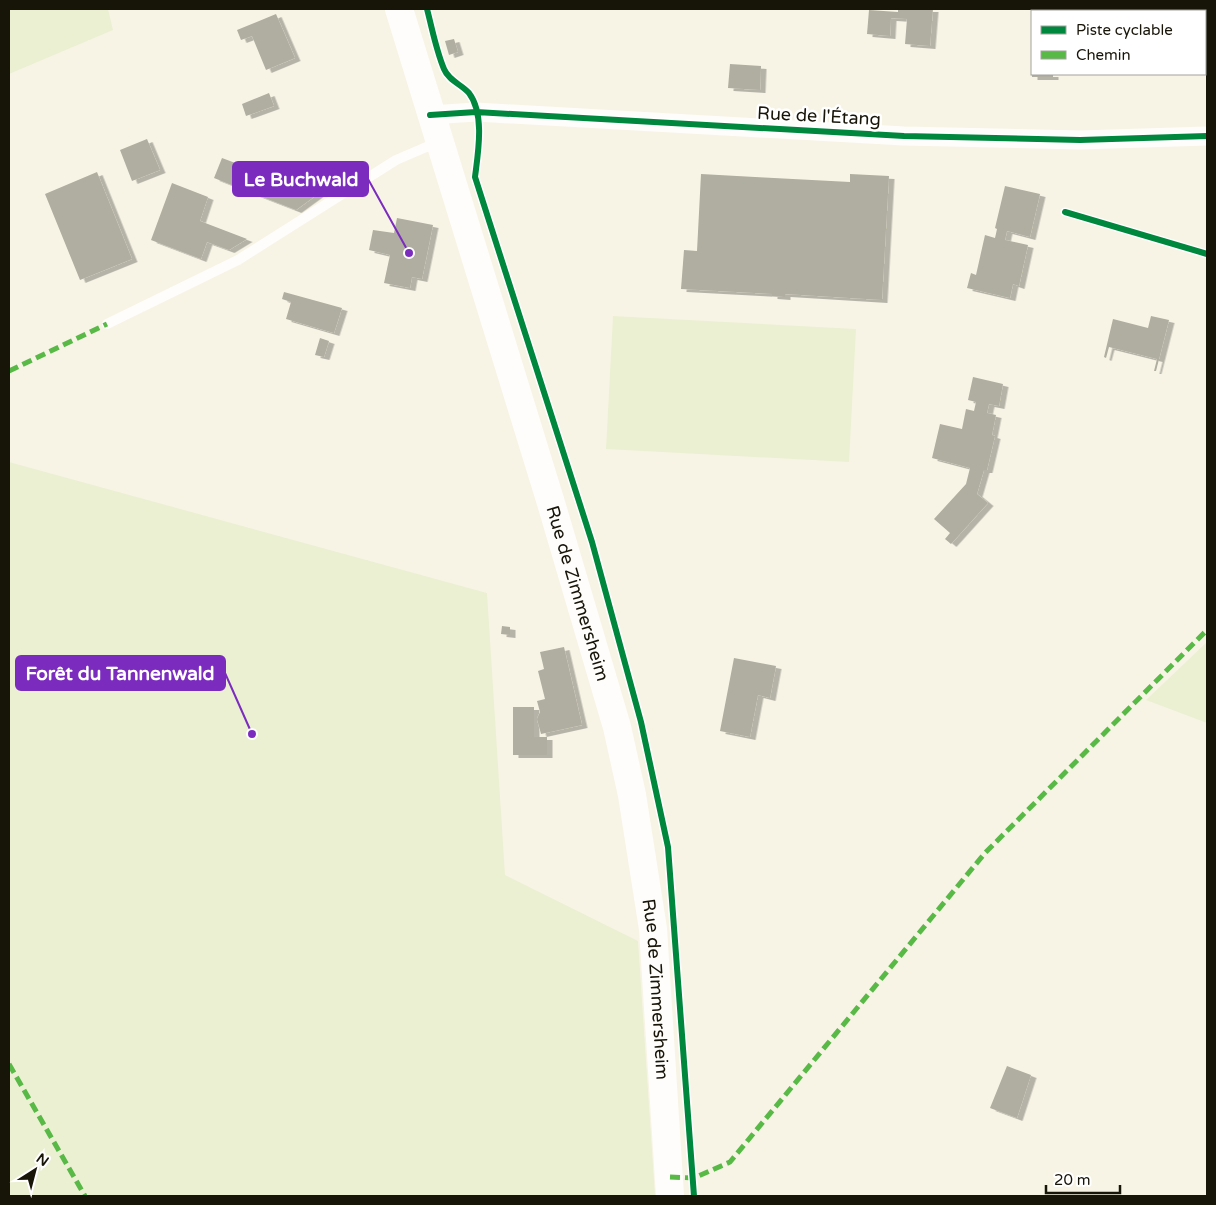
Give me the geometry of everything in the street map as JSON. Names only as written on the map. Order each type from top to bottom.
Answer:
[{"type":"main road","name":"Rue de Zimmersheim","points":[[398,9],[600,664],[632,795],[653,929],[670,1196]]},
{"type":"street","name":"Rue de l'Étang","points":[[430,115],[476,112],[904,136],[1008,139],[1080,140],[1207,136]]},
{"type":"lane","points":[[107,324],[238,260],[396,160],[438,142]]},
{"type":"green space","points":[[9,9],[108,9],[113,30],[9,74]]},
{"type":"green space","points":[[613,316],[856,329],[849,462],[606,449]]},
{"type":"green space","points":[[9,462],[487,593],[505,875],[638,941],[655,1196],[9,1196]]},
{"type":"green space","points":[[1207,642],[1207,723],[1146,700]]},
{"type":"building","points":[[898,9],[933,9],[930,46],[905,44],[907,19],[891,18],[890,36],[867,34],[869,10],[898,12]]},
{"type":"building","points":[[276,14],[295,58],[266,70],[252,36],[241,40],[237,30]]},
{"type":"building","points":[[454,39],[458,52],[449,55],[445,41]]},
{"type":"building","points":[[730,64],[761,66],[760,90],[728,88]]},
{"type":"building","points":[[1032,75],[1053,75],[1053,77],[1032,77]]},
{"type":"building","points":[[269,93],[274,106],[246,116],[242,104]]},
{"type":"building","points":[[147,139],[160,170],[132,181],[120,150]]},
{"type":"building","points":[[222,158],[318,194],[296,210],[214,178]]},
{"type":"building","points":[[97,172],[132,259],[80,280],[45,194]]},
{"type":"building","points":[[701,174],[850,182],[850,174],[889,176],[882,300],[785,294],[785,297],[772,296],[772,294],[681,289],[684,250],[697,251]]},
{"type":"building","points":[[172,183],[208,197],[200,221],[247,239],[229,250],[207,242],[201,259],[151,240]]},
{"type":"building","points":[[1005,186],[1040,194],[1030,237],[1007,231],[1005,240],[1028,245],[1019,286],[1013,284],[1010,298],[967,288],[971,273],[976,275],[985,235],[995,238],[997,229],[995,228]]},
{"type":"building","points":[[397,218],[433,225],[422,279],[412,277],[410,288],[384,283],[390,255],[369,250],[373,230],[394,233]]},
{"type":"building","points":[[284,292],[342,308],[334,333],[286,319],[291,302],[282,299]]},
{"type":"building","points":[[1151,316],[1169,320],[1156,371],[1154,371],[1157,359],[1109,347],[1106,358],[1104,357],[1113,319],[1148,328]]},
{"type":"building","points":[[320,338],[329,341],[324,357],[315,355]]},
{"type":"building","points":[[973,377],[1003,384],[999,406],[989,404],[987,413],[996,415],[992,435],[995,436],[987,470],[984,470],[977,494],[988,503],[951,544],[945,539],[950,533],[934,519],[966,484],[970,468],[932,458],[940,424],[962,429],[966,409],[974,411],[976,402],[968,400]]},
{"type":"building","points":[[502,626],[510,627],[510,635],[501,634]]},
{"type":"building","points":[[564,647],[582,725],[541,734],[537,719],[540,712],[537,701],[545,699],[538,671],[544,669],[540,652]]},
{"type":"building","points":[[734,658],[776,666],[770,698],[758,695],[750,737],[720,731]]},
{"type":"building","points":[[513,707],[534,707],[534,737],[547,737],[547,755],[513,755]]},
{"type":"building","points":[[1007,1066],[1031,1075],[1017,1118],[990,1108]]},
{"type":"marked path","points":[[9,371],[107,324]]},
{"type":"marked path","points":[[670,1177],[694,1178],[730,1162],[985,853],[1207,630]]},
{"type":"marked path","points":[[9,1064],[85,1196]]},
{"type":"cycle path","points":[[427,9],[436,47],[446,73],[469,93],[474,102],[479,122],[478,157],[475,177],[592,542],[641,722],[668,847],[694,1196]]},
{"type":"cycle path","points":[[430,115],[476,112],[904,136],[1080,140],[1207,136]]},
{"type":"cycle path","points":[[1065,212],[1207,254]]},
{"type":"place","name":"Le Buchwald","points":[[409,253]]},
{"type":"place","name":"Forêt du Tannenwald","points":[[252,734]]}]
